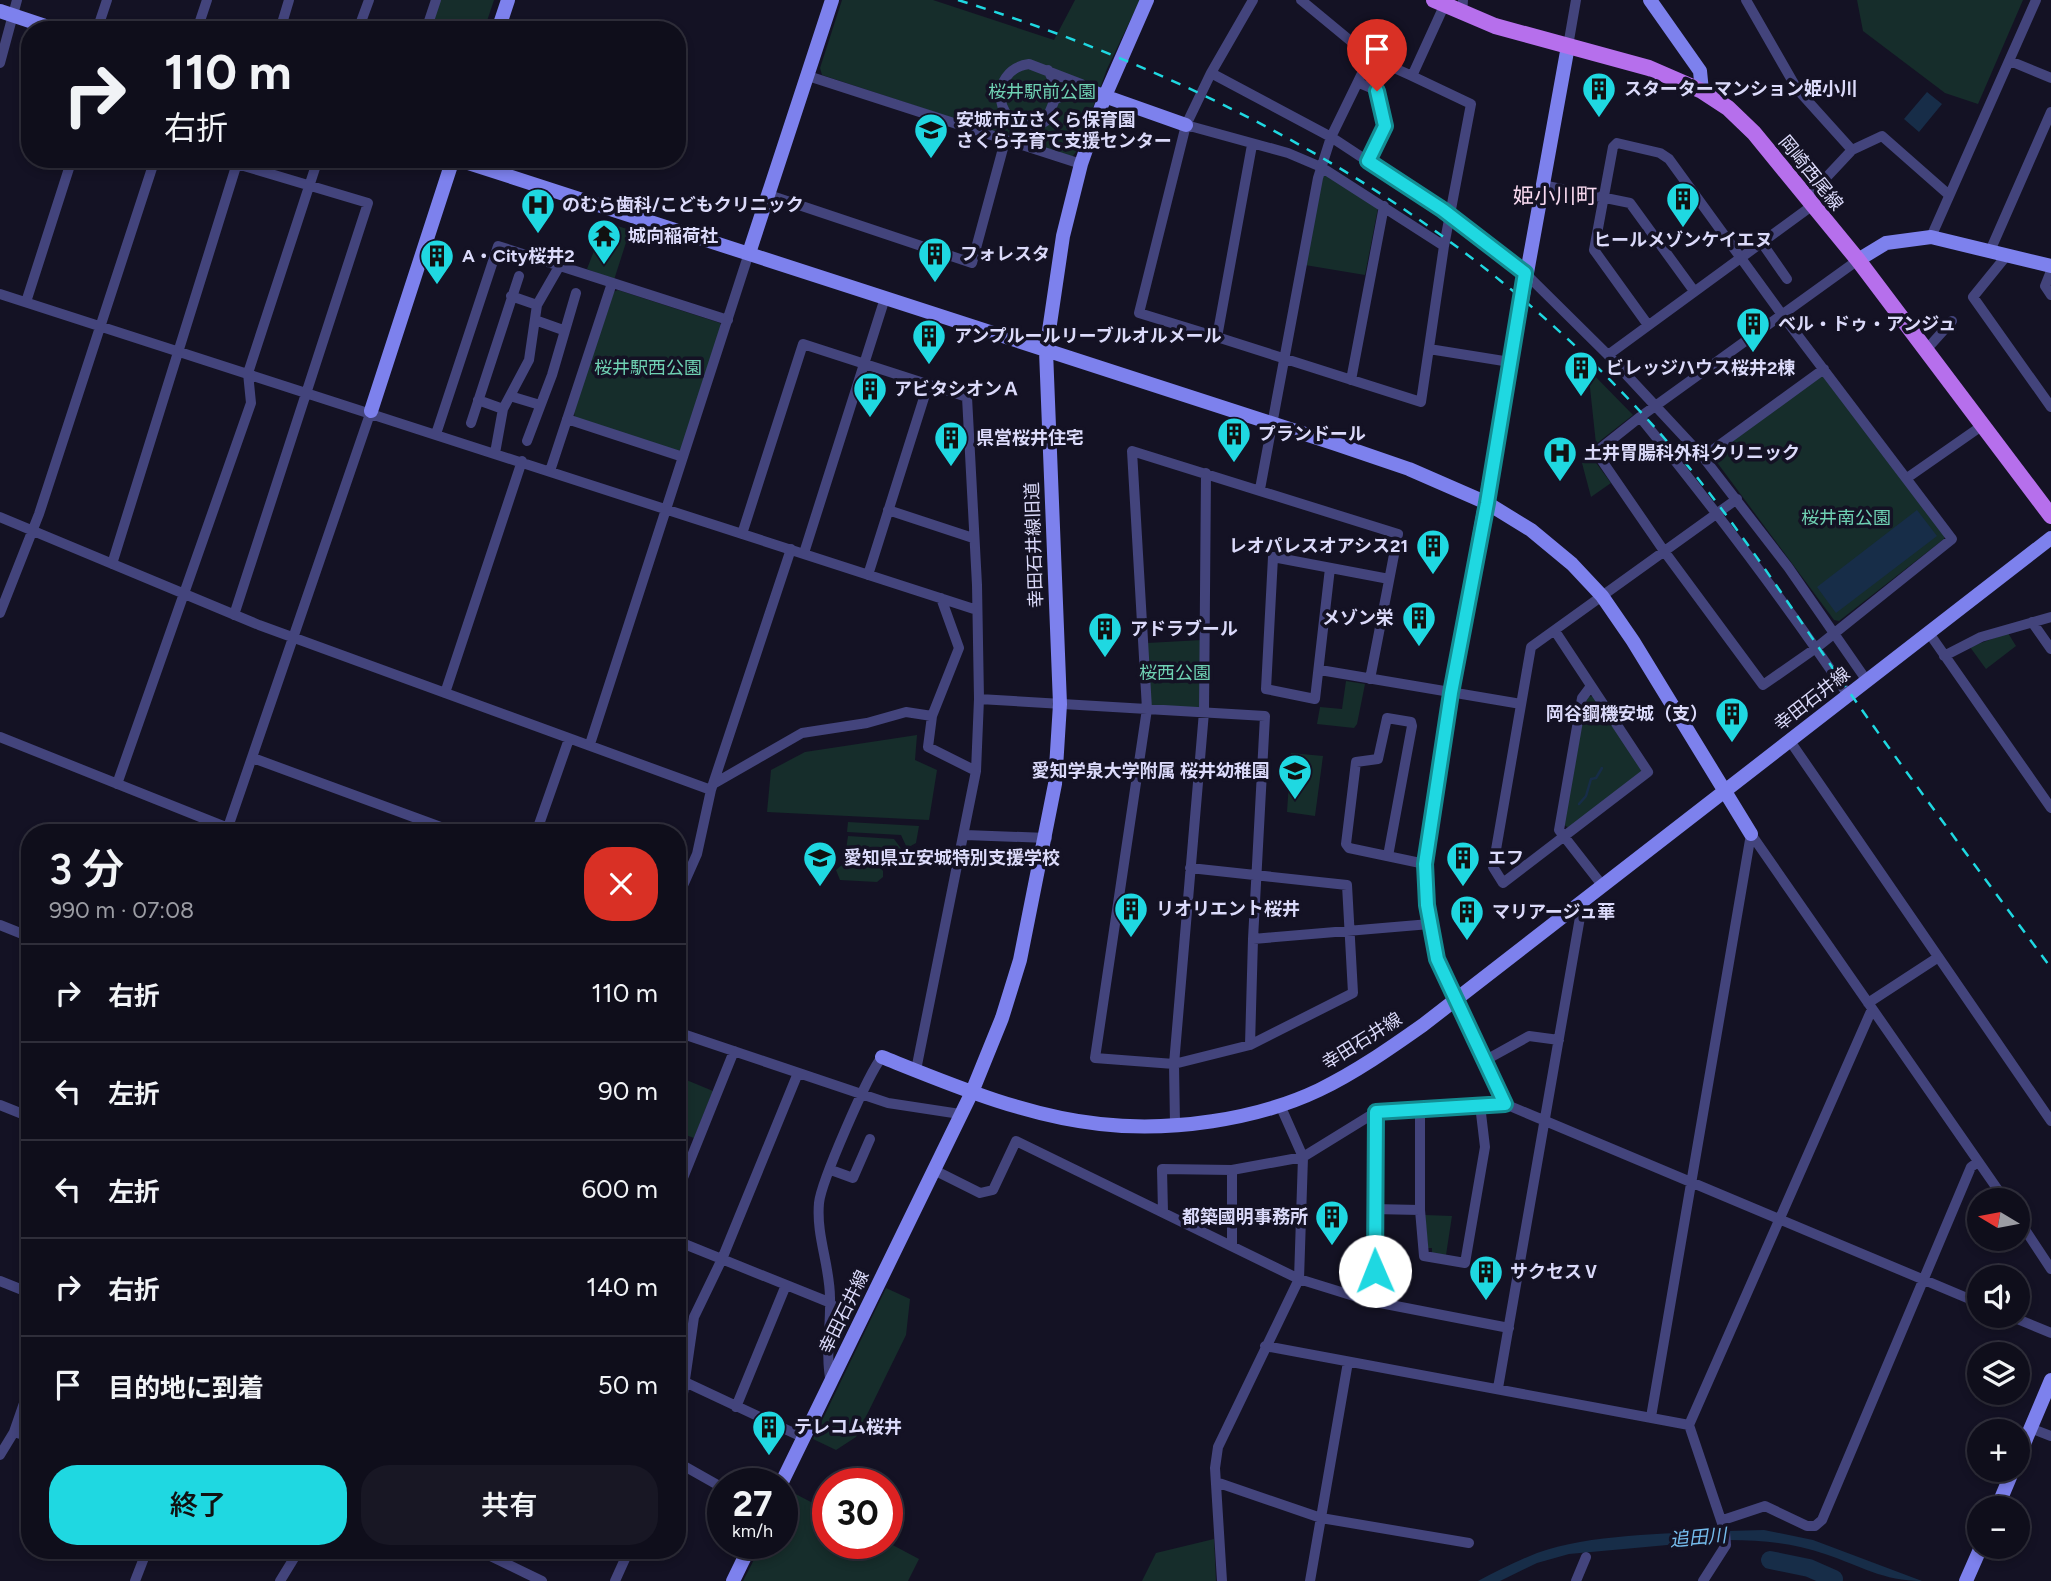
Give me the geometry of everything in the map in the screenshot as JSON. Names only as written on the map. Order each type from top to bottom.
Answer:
[{"type":"main road","name":"岡崎西尾線","points":[[1439,3],[1463,7],[1568,46],[1649,68],[1702,91],[1728,108],[1754,133],[1858,260],[2051,516]]},
{"type":"street","points":[[0,63],[6,13],[16,0]]},
{"type":"street","points":[[100,21],[107,0]]},
{"type":"street","points":[[200,21],[207,0]]},
{"type":"street","points":[[283,21],[289,0]]},
{"type":"street","points":[[361,21],[369,0]]},
{"type":"street","points":[[432,21],[436,0]]},
{"type":"street","points":[[501,21],[509,0]]},
{"type":"street","points":[[590,744],[832,0]]},
{"type":"street","name":"幸田石井線旧道","points":[[972,1092],[1002,1018],[1020,960],[1047,838],[1055,784],[1060,704],[1046,351],[1063,236],[1081,164],[1105,96],[1147,0]]},
{"type":"street","points":[[1253,0],[1210,74],[1186,125],[1139,313],[1420,402],[1444,246],[1471,104],[1370,57],[1301,0]]},
{"type":"street","points":[[1505,1104],[1453,999],[1437,959],[1430,924],[1425,864],[1451,693],[1576,0]]},
{"type":"street","points":[[1650,0],[1700,71],[1702,91]]},
{"type":"street","points":[[1746,0],[1797,89],[1852,150]]},
{"type":"street","points":[[1931,237],[2036,0]]},
{"type":"street","points":[[1412,76],[1439,3]]},
{"type":"street","points":[[6,13],[30,21]]},
{"type":"street","points":[[1260,489],[1321,167],[1331,137],[1370,57]]},
{"type":"street","points":[[2010,61],[2051,78]]},
{"type":"street","points":[[1048,70],[1054,79],[1055,99],[1046,121],[1035,126],[1010,118],[1003,112],[1000,104],[1007,76],[1012,70],[1029,64],[1048,70],[1081,84],[1090,91],[1186,125],[1288,153],[1321,167],[1444,246]]},
{"type":"street","points":[[1210,74],[1331,137],[1450,216],[1525,273],[1608,355],[1703,457],[1737,499],[1867,681]]},
{"type":"street","points":[[808,76],[1081,164]]},
{"type":"street","points":[[1359,83],[1377,91],[1385,126],[1368,161]]},
{"type":"street","points":[[1055,99],[1075,92],[1090,91]]},
{"type":"street","points":[[1990,251],[2051,112]]},
{"type":"street","points":[[1608,355],[1762,243],[1810,202],[1852,150],[1882,136],[1950,195]]},
{"type":"street","points":[[769,195],[972,263],[1005,141]]},
{"type":"street","points":[[1648,324],[1594,250],[1613,147],[1618,143],[1664,154],[1783,316],[1952,539],[1816,648],[1763,685],[1664,551],[1596,452],[1640,417],[1657,407],[1783,316],[1858,260],[1886,243],[1931,237],[2051,268],[2045,286],[2051,295]]},
{"type":"street","points":[[1217,337],[1252,145]]},
{"type":"street","points":[[26,302],[69,168]]},
{"type":"street","points":[[0,613],[32,532],[152,168]]},
{"type":"street","points":[[112,564],[236,168]]},
{"type":"street","points":[[234,615],[368,203],[256,168]]},
{"type":"street","points":[[117,784],[251,403],[248,373],[315,168]]},
{"type":"street","points":[[229,824],[295,638],[451,168]]},
{"type":"street","points":[[482,168],[1409,469],[1487,503],[1550,545],[1602,596],[1633,641],[1723,792],[1996,1188]]},
{"type":"street","points":[[1542,185],[1630,203],[1694,292]]},
{"type":"street","points":[[1351,380],[1384,206]]},
{"type":"street","points":[[1762,243],[1787,279]]},
{"type":"street","points":[[436,434],[498,246],[728,320]]},
{"type":"street","points":[[2007,255],[1973,297],[2051,407]]},
{"type":"street","points":[[495,453],[503,409],[529,360],[537,305],[560,265]]},
{"type":"street","points":[[471,424],[519,276]]},
{"type":"street","points":[[550,471],[612,283]]},
{"type":"street","points":[[527,441],[552,375],[576,293]]},
{"type":"street","points":[[0,294],[370,411],[977,610]]},
{"type":"street","points":[[511,296],[537,305]]},
{"type":"street","points":[[804,553],[886,298]]},
{"type":"street","points":[[535,320],[564,330]]},
{"type":"street","points":[[1926,350],[1952,321]]},
{"type":"street","points":[[742,534],[803,344],[967,397],[977,610],[979,699],[976,771],[916,1070]]},
{"type":"street","points":[[1429,349],[1510,362]]},
{"type":"street","points":[[1703,457],[1824,369]]},
{"type":"street","points":[[868,575],[928,385]]},
{"type":"street","points":[[510,396],[540,405]]},
{"type":"street","points":[[478,400],[503,409]]},
{"type":"street","points":[[1640,417],[1717,513],[1848,695]]},
{"type":"street","points":[[568,419],[683,457]]},
{"type":"street","points":[[1907,478],[1983,425]]},
{"type":"street","points":[[1190,868],[1346,885],[1353,993],[1250,1045],[1174,1064],[1095,1058],[1147,709],[1132,451],[1398,534],[1370,679]]},
{"type":"street","points":[[445,693],[522,461]]},
{"type":"street","points":[[1175,1124],[1174,1064],[1205,712],[1206,472]]},
{"type":"street","points":[[1555,631],[1648,772],[1506,883],[1493,872],[1531,647],[1737,499]]},
{"type":"street","points":[[888,510],[973,538]]},
{"type":"street","points":[[0,517],[234,615],[569,738],[713,787]]},
{"type":"street","name":"幸田石井線","points":[[789,1468],[972,1092],[1030,1110],[1101,1125],[1175,1124],[1213,1120],[1280,1105],[1318,1090],[1387,1050],[2051,538]]},
{"type":"street","points":[[686,879],[697,854],[713,787],[791,549]]},
{"type":"street","points":[[1330,568],[1315,699],[1266,690],[1273,557],[1389,579]]},
{"type":"street","points":[[941,598],[959,648],[932,716],[928,747],[976,771]]},
{"type":"street","points":[[1944,656],[1981,637],[2051,617]]},
{"type":"street","points":[[2032,622],[2051,649]]},
{"type":"street","points":[[1929,633],[2051,808]]},
{"type":"street","points":[[1320,670],[1521,704]]},
{"type":"street","points":[[1591,686],[1582,698],[1559,830],[1602,885]]},
{"type":"street","points":[[979,699],[1265,716],[1250,1045]]},
{"type":"street","points":[[713,787],[802,733],[867,723],[906,712],[932,716]]},
{"type":"street","points":[[1388,856],[1412,726],[1411,722],[1387,718],[1378,759],[1356,762],[1346,844],[1388,856],[1425,864]]},
{"type":"street","points":[[0,737],[213,824]]},
{"type":"street","points":[[539,824],[569,738]]},
{"type":"street","points":[[1790,741],[2051,1121]]},
{"type":"street","points":[[253,758],[433,824]]},
{"type":"street","points":[[1651,1417],[1751,834]]},
{"type":"street","points":[[965,835],[1047,838]]},
{"type":"street","points":[[1498,1388],[1583,900]]},
{"type":"street","points":[[1253,939],[1430,924]]},
{"type":"street","points":[[0,925],[21,933]]},
{"type":"street","points":[[1703,1581],[1726,1545],[1725,1532],[1689,1425],[1870,1006],[1937,958]]},
{"type":"street","points":[[686,1035],[888,1102],[960,1114]]},
{"type":"street","points":[[1484,1061],[1529,1036],[1559,1040]]},
{"type":"street","points":[[686,1171],[734,1051]]},
{"type":"street","points":[[831,1384],[827,1366],[830,1282],[821,1251],[819,1202],[861,1094],[882,1057],[972,1092]]},
{"type":"street","points":[[686,1375],[694,1317],[722,1259],[798,1073]]},
{"type":"street","points":[[1163,1212],[1163,1170],[1232,1170],[1303,1157],[1376,1112],[1505,1104],[1967,1298]]},
{"type":"street","points":[[0,1105],[21,1114]]},
{"type":"street","points":[[1222,1581],[1216,1482],[1220,1436],[1299,1279],[1303,1157],[1280,1105]]},
{"type":"street","points":[[1420,1108],[1420,1210],[1424,1256],[1465,1263],[1485,1147],[1480,1105]]},
{"type":"street","points":[[1370,1301],[1375,1271],[1373,1209],[1376,1112]]},
{"type":"street","points":[[831,1170],[853,1178],[870,1139]]},
{"type":"street","points":[[934,1170],[980,1194],[993,1191],[1016,1141],[1299,1279],[1370,1301],[1509,1328]]},
{"type":"street","points":[[1723,1520],[1765,1506],[1807,1526],[1815,1526],[1822,1520],[1971,1167],[1978,1162]]},
{"type":"street","points":[[1232,1170],[1232,1247]]},
{"type":"street","points":[[1373,1209],[1420,1210]]},
{"type":"street","points":[[2030,1237],[2051,1269]]},
{"type":"street","points":[[686,1245],[831,1303]]},
{"type":"street","points":[[0,1281],[21,1289]]},
{"type":"street","points":[[736,1407],[786,1285]]},
{"type":"street","points":[[2030,1324],[2051,1333]]},
{"type":"street","points":[[1265,1346],[1689,1425]]},
{"type":"street","points":[[1310,1581],[1348,1362]]},
{"type":"street","points":[[2051,1380],[2030,1428],[2051,1436]]},
{"type":"street","points":[[686,1382],[800,1436]]},
{"type":"street","points":[[0,1455],[14,1432],[21,1412]]},
{"type":"street","points":[[14,1432],[21,1434]]},
{"type":"street","points":[[686,1467],[707,1479]]},
{"type":"street","points":[[1216,1482],[1321,1518],[1469,1543]]},
{"type":"street","points":[[1576,1581],[1586,1557]]},
{"type":"street","points":[[135,1581],[144,1559]]},
{"type":"street","points":[[280,1581],[293,1559]]},
{"type":"street","points":[[498,1559],[542,1581]]},
{"type":"street","points":[[615,1581],[625,1559]]},
{"type":"street","points":[[733,1581],[744,1559]]},
{"type":"street","points":[[1966,1581],[1976,1559]]},
{"type":"green space","points":[[439,0],[494,0],[487,21],[433,19]]},
{"type":"green space","name":"桜井駅前公園","points":[[842,0],[933,0],[1054,40],[1075,0],[1140,0],[1107,69],[1078,149],[1073,156],[1067,156],[822,75],[820,68]]},
{"type":"green space","points":[[1857,0],[2023,0],[1978,104],[1945,93],[1863,31]]},
{"type":"green space","points":[[1322,172],[1378,208],[1365,275],[1305,265]]},
{"type":"green space","points":[[605,222],[630,230],[614,280],[587,269]]},
{"type":"green space","name":"桜井駅西公園","points":[[618,290],[720,323],[721,328],[682,449],[677,452],[575,419],[574,412],[613,292]]},
{"type":"green space","points":[[1588,369],[1633,415],[1596,444]]},
{"type":"green space","name":"桜井南公園","points":[[1821,375],[1826,377],[1945,535],[1944,539],[1839,621],[1834,620],[1713,457],[1714,452]]},
{"type":"green space","points":[[1591,456],[1611,483],[1591,497],[1582,463]]},
{"type":"green space","points":[[2008,633],[2016,646],[1986,669],[1970,647]]},
{"type":"green space","name":"桜西公園","points":[[1202,640],[1202,703],[1198,709],[1150,708],[1147,643]]},
{"type":"green space","points":[[1346,681],[1365,684],[1357,724],[1354,728],[1317,724],[1320,707],[1342,709]]},
{"type":"green space","points":[[1593,696],[1641,767],[1641,774],[1570,829],[1563,824],[1587,697]]},
{"type":"green space","points":[[917,735],[915,760],[937,770],[929,820],[767,812],[771,770],[805,752]]},
{"type":"green space","points":[[1291,753],[1323,756],[1315,816],[1287,812]]},
{"type":"green space","points":[[848,822],[919,826],[916,843],[907,848],[901,835],[847,832]]},
{"type":"green space","points":[[848,836],[894,839],[903,851],[892,857],[850,854],[846,850]]},
{"type":"green space","points":[[844,863],[878,865],[883,871],[883,877],[877,882],[840,880],[836,870]]},
{"type":"green space","points":[[686,1080],[713,1091],[694,1138],[686,1135]]},
{"type":"green space","points":[[1425,1215],[1452,1216],[1446,1255],[1432,1253],[1432,1248],[1428,1248]]},
{"type":"green space","points":[[886,1288],[910,1299],[906,1335],[856,1437],[836,1450],[813,1439]]},
{"type":"green space","points":[[798,1495],[812,1503],[812,1559],[903,1559],[903,1550],[919,1559],[908,1581],[743,1581],[754,1559],[798,1559]]},
{"type":"green space","points":[[1214,1539],[1216,1581],[1142,1581],[1156,1553]]},
{"type":"water","points":[[1927,92],[1942,104],[1919,132],[1904,119]]},
{"type":"water","points":[[1917,510],[1937,536],[1836,613],[1817,587]]},
{"type":"water","points":[[1764,1530],[1813,1540],[1922,1581],[1884,1576],[1801,1547],[1729,1540],[1727,1531]]},
{"type":"water","name":"追田川","points":[[1722,1531],[1722,1540],[1569,1554],[1537,1563],[1500,1581],[1478,1581],[1537,1553],[1580,1542],[1628,1536]]},
{"type":"waterway","points":[[1579,804],[1586,796],[1591,779],[1596,778],[1602,768]]},
{"type":"waterway","points":[[1770,1560],[1809,1568],[1834,1579],[1833,1581]]},
{"type":"railway","points":[[958,0],[1059,34],[1157,74],[1252,119],[1343,170],[1430,227],[1513,291],[1591,361],[1688,466],[1732,523],[1887,745],[2051,968]]},
{"type":"place","name":"スターターマンション姫小川","points":[[1599,119]]},
{"type":"place","name":"安城市立さくら保育園 さくら子育て支援センター","points":[[931,160]]},
{"type":"place","name":"ヒールメゾンケイエヌ","points":[[1683,229]]},
{"type":"place","name":"のむら歯科/こどもクリニック","points":[[538,235]]},
{"type":"place","name":"城向稲荷社","points":[[604,266]]},
{"type":"place","name":"フォレスタ","points":[[935,284]]},
{"type":"place","name":"A・City桜井2","points":[[437,286]]},
{"type":"place","name":"ベル・ドゥ・アンジュ","points":[[1753,354]]},
{"type":"place","name":"アンプルールリーブルオルメール","points":[[929,366]]},
{"type":"place","name":"ビレッジハウス桜井2棟","points":[[1581,398]]},
{"type":"place","name":"アビタシオンＡ","points":[[870,419]]},
{"type":"place","name":"プランドール","points":[[1234,464]]},
{"type":"place","name":"県営桜井住宅","points":[[951,468]]},
{"type":"place","name":"土井胃腸科外科クリニック","points":[[1560,483]]},
{"type":"place","name":"レオパレスオアシス21","points":[[1433,576]]},
{"type":"place","name":"メゾン栄","points":[[1419,648]]},
{"type":"place","name":"アドラブール","points":[[1105,659]]},
{"type":"place","name":"岡谷鋼機安城（支）","points":[[1732,744]]},
{"type":"place","name":"愛知学泉大学附属 桜井幼稚園","points":[[1295,801]]},
{"type":"place","name":"愛知県立安城特別支援学校","points":[[820,888]]},
{"type":"place","name":"エフ","points":[[1463,888]]},
{"type":"place","name":"リオリエント桜井","points":[[1131,939]]},
{"type":"place","name":"マリアージュ華","points":[[1467,942]]},
{"type":"place","name":"都築國明事務所","points":[[1332,1247]]},
{"type":"place","name":"サクセスⅤ","points":[[1486,1302]]},
{"type":"place","name":"テレコム桜井","points":[[769,1457]]},
{"type":"district","name":"姫小川町","points":[[1555,196]]},
{"type":"route","points":[[1375,1271],[1373,1209],[1376,1112],[1505,1104],[1453,999],[1437,959],[1427,905],[1425,864],[1451,693],[1487,503],[1525,273],[1443,210],[1368,161],[1385,126],[1377,91]]}]
